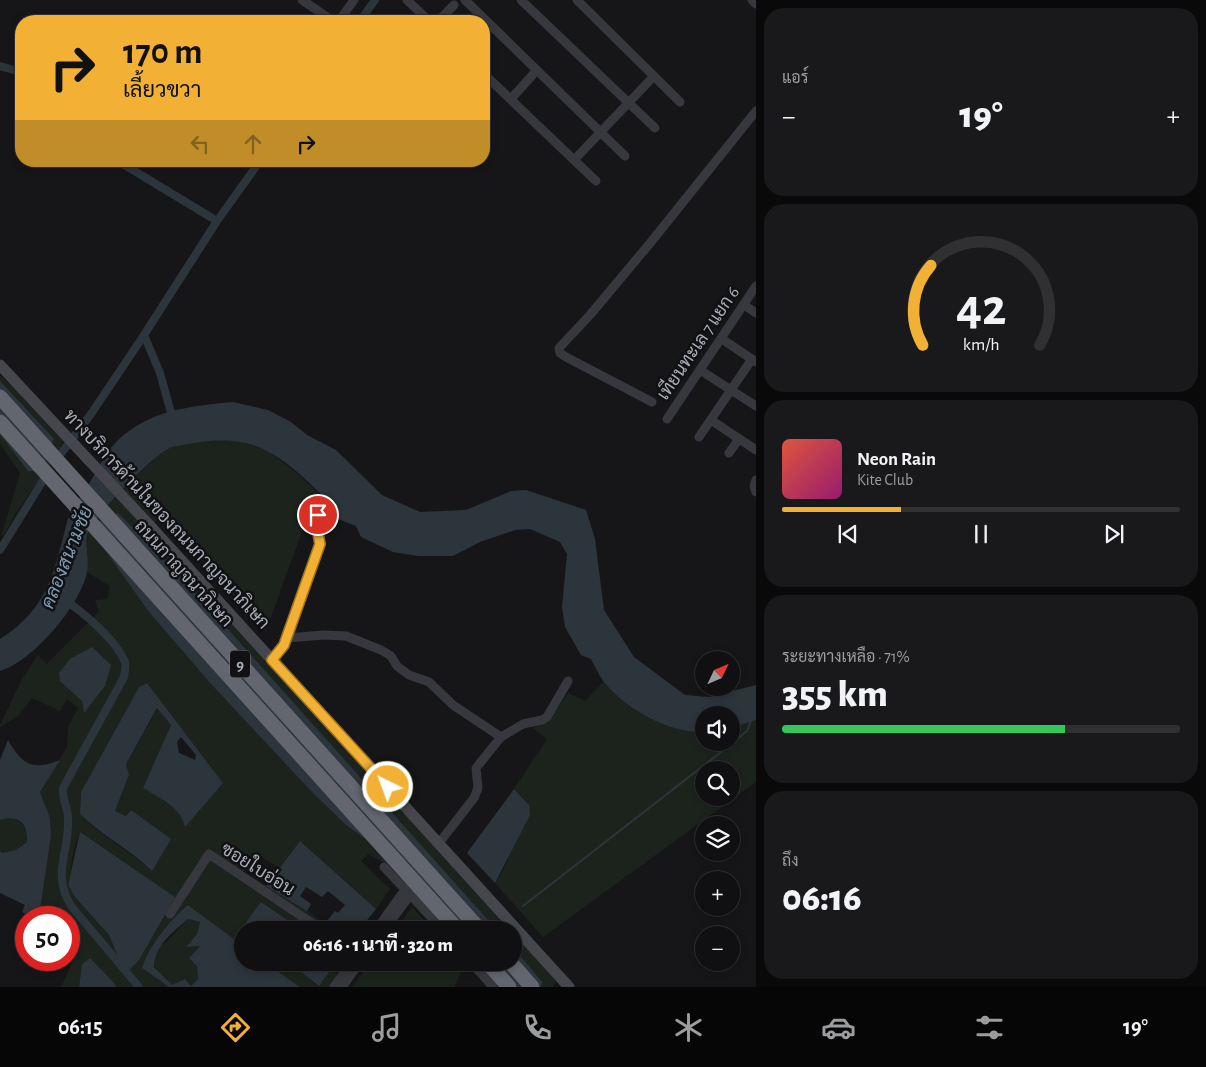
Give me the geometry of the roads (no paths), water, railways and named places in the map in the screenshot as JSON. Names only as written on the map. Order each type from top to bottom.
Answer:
[{"type":"highway","name":"ถนนกาญจนาภิเษก","points":[[0,397],[472,921]]},
{"type":"highway","name":"ถนนกาญจนาภิเษก","points":[[0,422],[450,921]]},
{"type":"highway","points":[[495,971],[509,987]]},
{"type":"highway","points":[[518,971],[532,987]]},
{"type":"main road","points":[[0,358],[26,393]]},
{"type":"main road","name":"ทางบริการด้านในของถนนกาญจนาภิเษก","points":[[0,365],[153,529],[439,843],[563,985]]},
{"type":"main road","points":[[0,369],[26,393]]},
{"type":"street","points":[[302,0],[324,15]]},
{"type":"street","points":[[343,15],[354,0]]},
{"type":"street","points":[[407,0],[423,15]]},
{"type":"street","points":[[442,15],[451,2],[460,5],[466,0],[481,15]]},
{"type":"street","points":[[521,0],[655,128]]},
{"type":"street","points":[[577,0],[680,102]]},
{"type":"street","points":[[752,0],[756,4]]},
{"type":"street","points":[[490,24],[625,156]]},
{"type":"street","points":[[511,99],[537,70]]},
{"type":"street","points":[[574,160],[654,76]]},
{"type":"street","points":[[490,80],[596,181]]},
{"type":"street","points":[[652,402],[566,357],[560,353],[559,348],[590,315],[651,242],[756,111]]},
{"type":"street","name":"เทียนทะเล 7 แยก 6","points":[[667,419],[756,286]]},
{"type":"street","points":[[744,305],[756,313]]},
{"type":"street","points":[[699,438],[754,360],[722,339]]},
{"type":"street","points":[[700,370],[756,406]]},
{"type":"street","points":[[711,420],[756,450]]},
{"type":"street","points":[[729,453],[739,438]]},
{"type":"street","points":[[756,480],[754,486],[756,492]]},
{"type":"street","points":[[272,660],[282,648],[320,544],[317,528],[318,515]]},
{"type":"street","points":[[286,638],[324,635],[346,636],[381,650],[391,656],[398,666],[409,675],[429,682],[453,705],[501,736]]},
{"type":"street","points":[[439,843],[474,798],[478,788],[476,768],[501,736],[522,724],[548,717],[568,680]]},
{"type":"street","name":"ซอยใบอ่อน","points":[[170,914],[209,854],[309,921]]},
{"type":"street","points":[[384,867],[435,921]]},
{"type":"street","points":[[383,921],[408,891]]},
{"type":"street","points":[[390,921],[408,891]]},
{"type":"street","points":[[334,987],[346,971]]},
{"type":"street","points":[[342,987],[354,971]]},
{"type":"street","points":[[479,971],[493,987]]},
{"type":"water","points":[[0,381],[54,439],[39,471],[28,471],[0,434]]},
{"type":"water","name":"คลองสนามชัย","points":[[233,402],[268,410],[291,422],[307,435],[336,450],[382,495],[420,512],[466,510],[511,491],[526,490],[586,510],[595,539],[604,610],[634,657],[685,695],[709,697],[740,696],[740,689],[756,685],[756,720],[740,725],[740,706],[695,706],[695,732],[691,732],[677,729],[650,718],[614,693],[603,680],[591,659],[581,655],[565,627],[562,607],[567,554],[560,542],[530,529],[515,530],[480,542],[453,556],[418,556],[393,552],[361,537],[356,526],[330,516],[337,510],[286,463],[257,446],[226,440],[204,441],[170,448],[149,463],[126,486],[103,511],[87,534],[87,572],[83,585],[65,615],[40,644],[13,666],[0,671],[0,639],[29,615],[39,602],[53,573],[71,512],[113,445],[143,422],[171,411]]},
{"type":"water","points":[[118,513],[182,578],[489,921],[443,921],[381,850],[346,825],[312,792],[213,686],[149,612],[93,533],[100,521]]},
{"type":"water","points":[[92,647],[111,665],[105,686],[84,713],[82,701],[60,681],[59,673],[70,659]]},
{"type":"water","points":[[147,683],[223,783],[185,827],[183,820],[174,809],[162,799],[143,788],[171,725],[157,708],[126,764],[129,775],[115,811],[126,816],[131,810],[171,839],[152,871],[80,814],[81,792],[139,687]],"holes":[[[181,737],[196,755],[195,760],[179,753],[177,742]]]},
{"type":"water","points":[[8,740],[18,755],[29,764],[42,765],[60,760],[40,792],[50,818],[51,836],[41,906],[25,906],[0,893],[0,851],[2,853],[16,850],[27,842],[27,835],[24,825],[17,819],[7,818],[0,820],[0,760]]},
{"type":"water","points":[[514,789],[529,805],[530,815],[495,883],[467,853]]},
{"type":"water","points":[[80,832],[175,897],[139,960],[129,970],[118,957],[109,935],[75,897],[68,885]]},
{"type":"water","points":[[300,841],[376,909],[366,921],[327,921],[335,911],[338,913],[345,905],[328,891],[322,897],[306,887],[300,896],[311,904],[307,911],[266,886]]},
{"type":"water","points":[[261,902],[289,921],[247,921]]},
{"type":"water","points":[[188,905],[234,939],[234,971],[277,971],[300,987],[169,987],[142,968],[155,942],[167,926]],"holes":[[[188,919],[200,922],[197,934],[186,947],[200,946],[189,958],[197,966],[198,979],[191,986],[185,979],[172,985],[154,967],[157,952],[165,940]]]},
{"type":"water","points":[[90,958],[116,987],[79,987],[82,964]]},
{"type":"water","points":[[522,958],[542,982],[541,987],[501,987],[487,971],[522,971]]},
{"type":"water","points":[[299,971],[330,971],[319,986]]},
{"type":"waterway","points":[[364,15],[375,0]]},
{"type":"waterway","points":[[0,66],[15,70]]},
{"type":"waterway","points":[[128,167],[217,221],[144,335],[160,373],[173,420]]},
{"type":"waterway","points":[[217,221],[256,167]]},
{"type":"waterway","points":[[56,460],[91,414],[144,335]]},
{"type":"waterway","points":[[0,550],[47,474]]},
{"type":"waterway","name":"คลองสนามชัย","points":[[65,600],[107,636],[121,654],[125,665],[124,677],[63,788],[68,830],[62,883],[71,906],[139,987]]},
{"type":"waterway","points":[[523,906],[730,745],[747,731],[751,721]]}]
